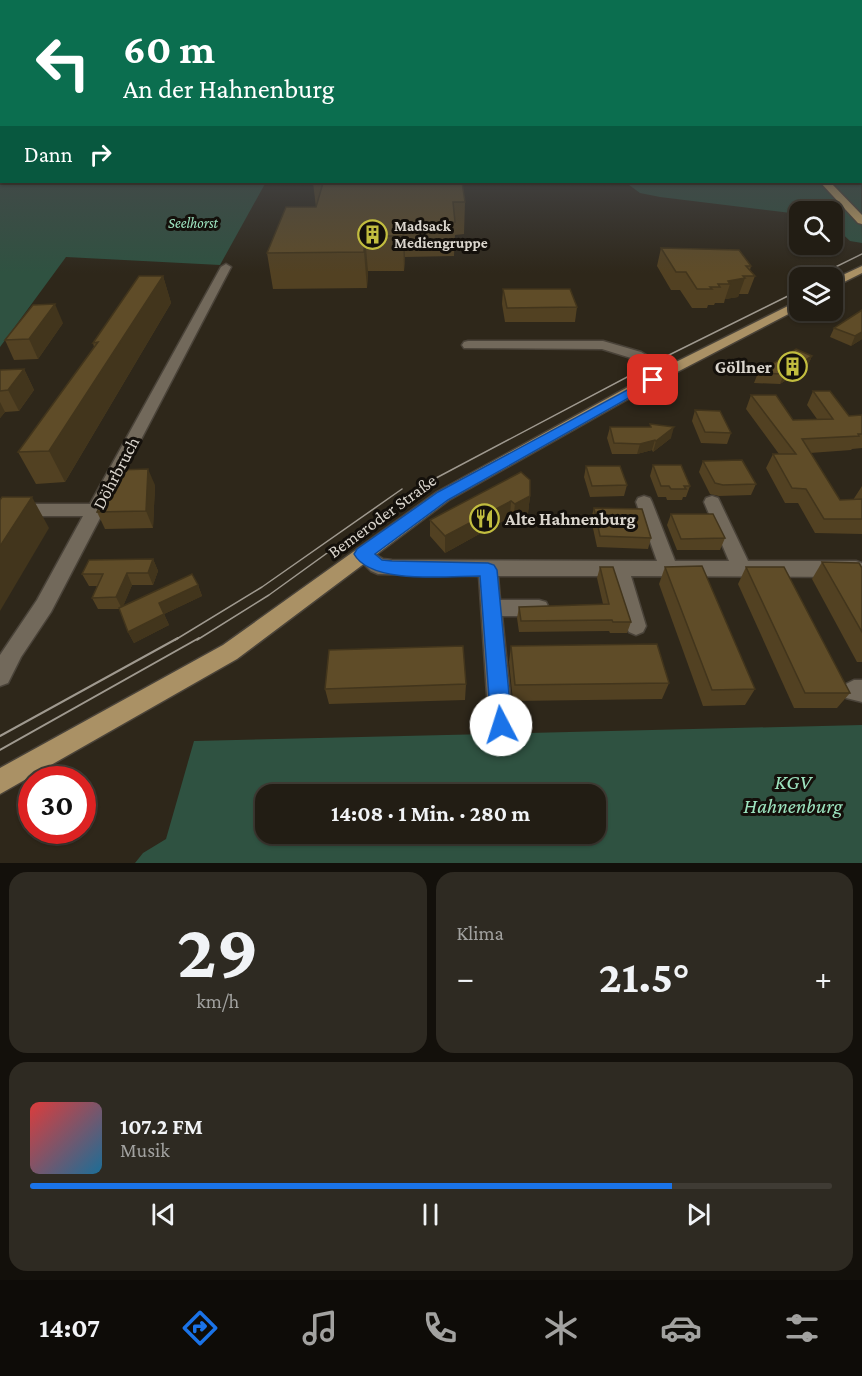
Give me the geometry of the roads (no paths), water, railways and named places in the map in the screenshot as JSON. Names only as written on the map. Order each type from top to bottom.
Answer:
[{"type":"highway","points":[[835,192],[862,221]]},
{"type":"highway","points":[[849,192],[862,205]]},
{"type":"main road","points":[[843,279],[862,269]]},
{"type":"main road","name":"Bemeroder Straße","points":[[0,782],[230,652],[443,496],[668,372],[789,309]]},
{"type":"street","name":"Döhrbruch","points":[[0,676],[14,650],[44,606],[226,267]]},
{"type":"street","points":[[468,345],[603,345],[636,355],[668,372]]},
{"type":"street","points":[[644,502],[669,569]]},
{"type":"street","points":[[712,502],[742,569]]},
{"type":"street","points":[[0,510],[96,510]]},
{"type":"street","points":[[363,554],[378,566],[392,568],[742,569],[860,572]]},
{"type":"street","points":[[619,569],[636,626]]},
{"type":"street","points":[[488,570],[501,725]]},
{"type":"street","points":[[491,608],[556,607]]},
{"type":"tram line","points":[[835,267],[862,254]]},
{"type":"tram line","points":[[197,640],[269,595],[395,504],[438,477],[665,357],[789,295]]},
{"type":"tram line","points":[[175,640],[262,587],[402,489]]},
{"type":"tram line","points":[[0,736],[178,638]]},
{"type":"tram line","points":[[0,750],[199,638]]},
{"type":"place","name":"Madsack Mediengruppe","points":[[373,235]]},
{"type":"place","name":"Göllner","points":[[793,367]]},
{"type":"place","name":"Alte Hahnenburg","points":[[484,519]]},
{"type":"park label","name":"Seelhorst","points":[[193,223]]},
{"type":"park label","name":"KGV Hahnenburg","points":[[793,794]]}]
